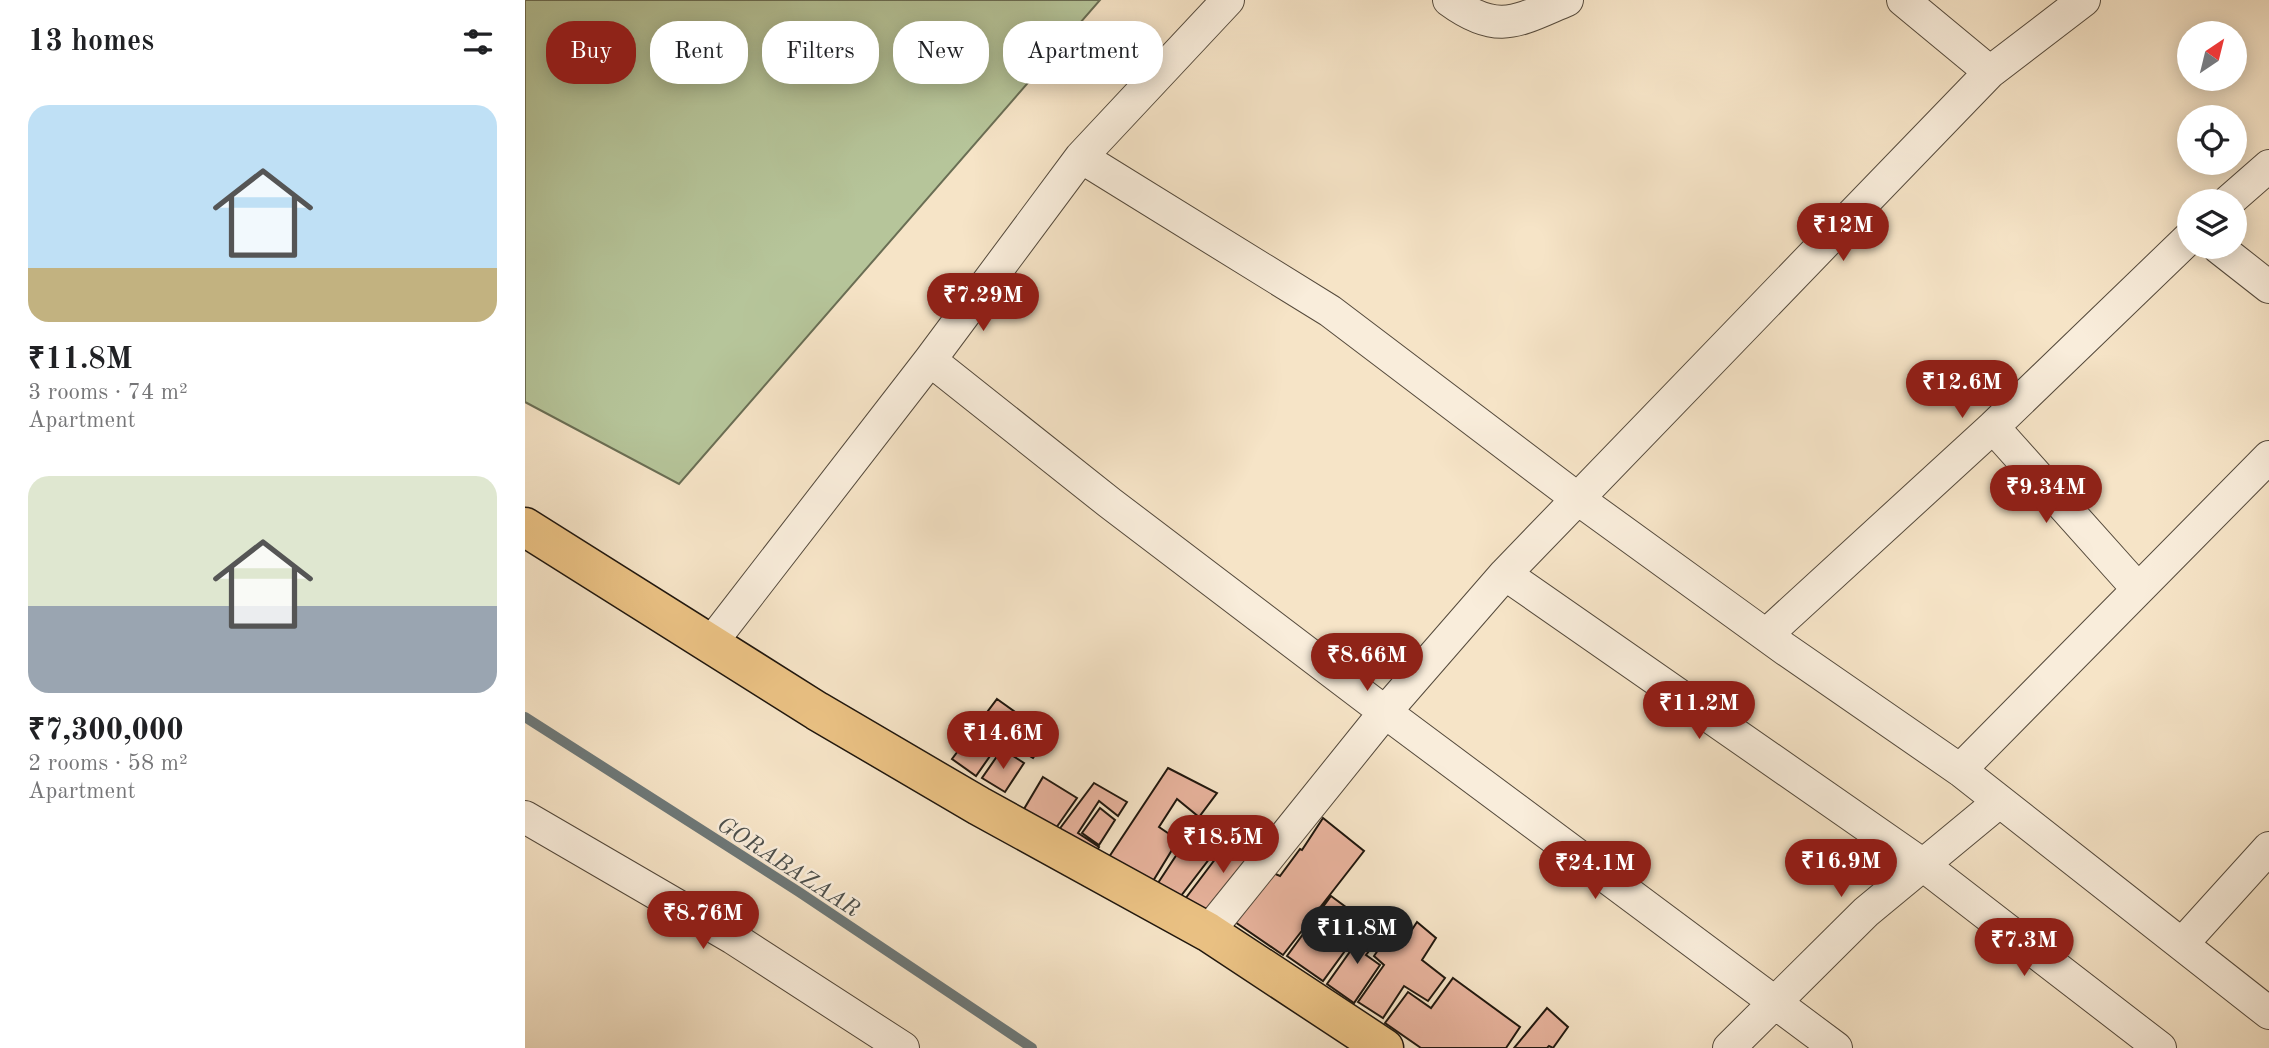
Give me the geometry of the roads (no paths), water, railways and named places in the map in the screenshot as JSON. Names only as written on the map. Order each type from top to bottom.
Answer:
[{"type":"main road","points":[[525,527],[817,711],[979,806],[1208,932],[1384,1048]]},
{"type":"street","points":[[711,643],[930,360],[1081,157],[1228,0]]},
{"type":"street","points":[[1449,0],[1479,18],[1497,22],[1519,21],[1567,0]]},
{"type":"street","points":[[1903,0],[1990,72]]},
{"type":"street","points":[[1208,932],[1385,712],[1505,574],[1990,72],[2084,0]]},
{"type":"street","points":[[1081,157],[1330,311],[1578,499],[1766,635],[1960,770],[2269,1013]]},
{"type":"street","points":[[2243,189],[2269,166]]},
{"type":"street","points":[[1766,635],[1993,427],[2177,250]]},
{"type":"street","points":[[2234,259],[2269,286]]},
{"type":"street","points":[[930,360],[1121,511],[1385,712],[1836,1048]]},
{"type":"street","points":[[1993,427],[2137,588]]},
{"type":"street","points":[[1960,770],[2137,588],[2267,463]]},
{"type":"street","points":[[1505,574],[1923,865],[2159,1048]]},
{"type":"street","points":[[1729,1048],[1866,912],[1999,802]]},
{"type":"street","points":[[525,817],[733,938],[902,1048]]},
{"type":"street","points":[[2182,944],[2269,848]]},
{"type":"waterway","name":"GORABAZAAR","points":[[525,717],[799,892],[1032,1048]]}]
